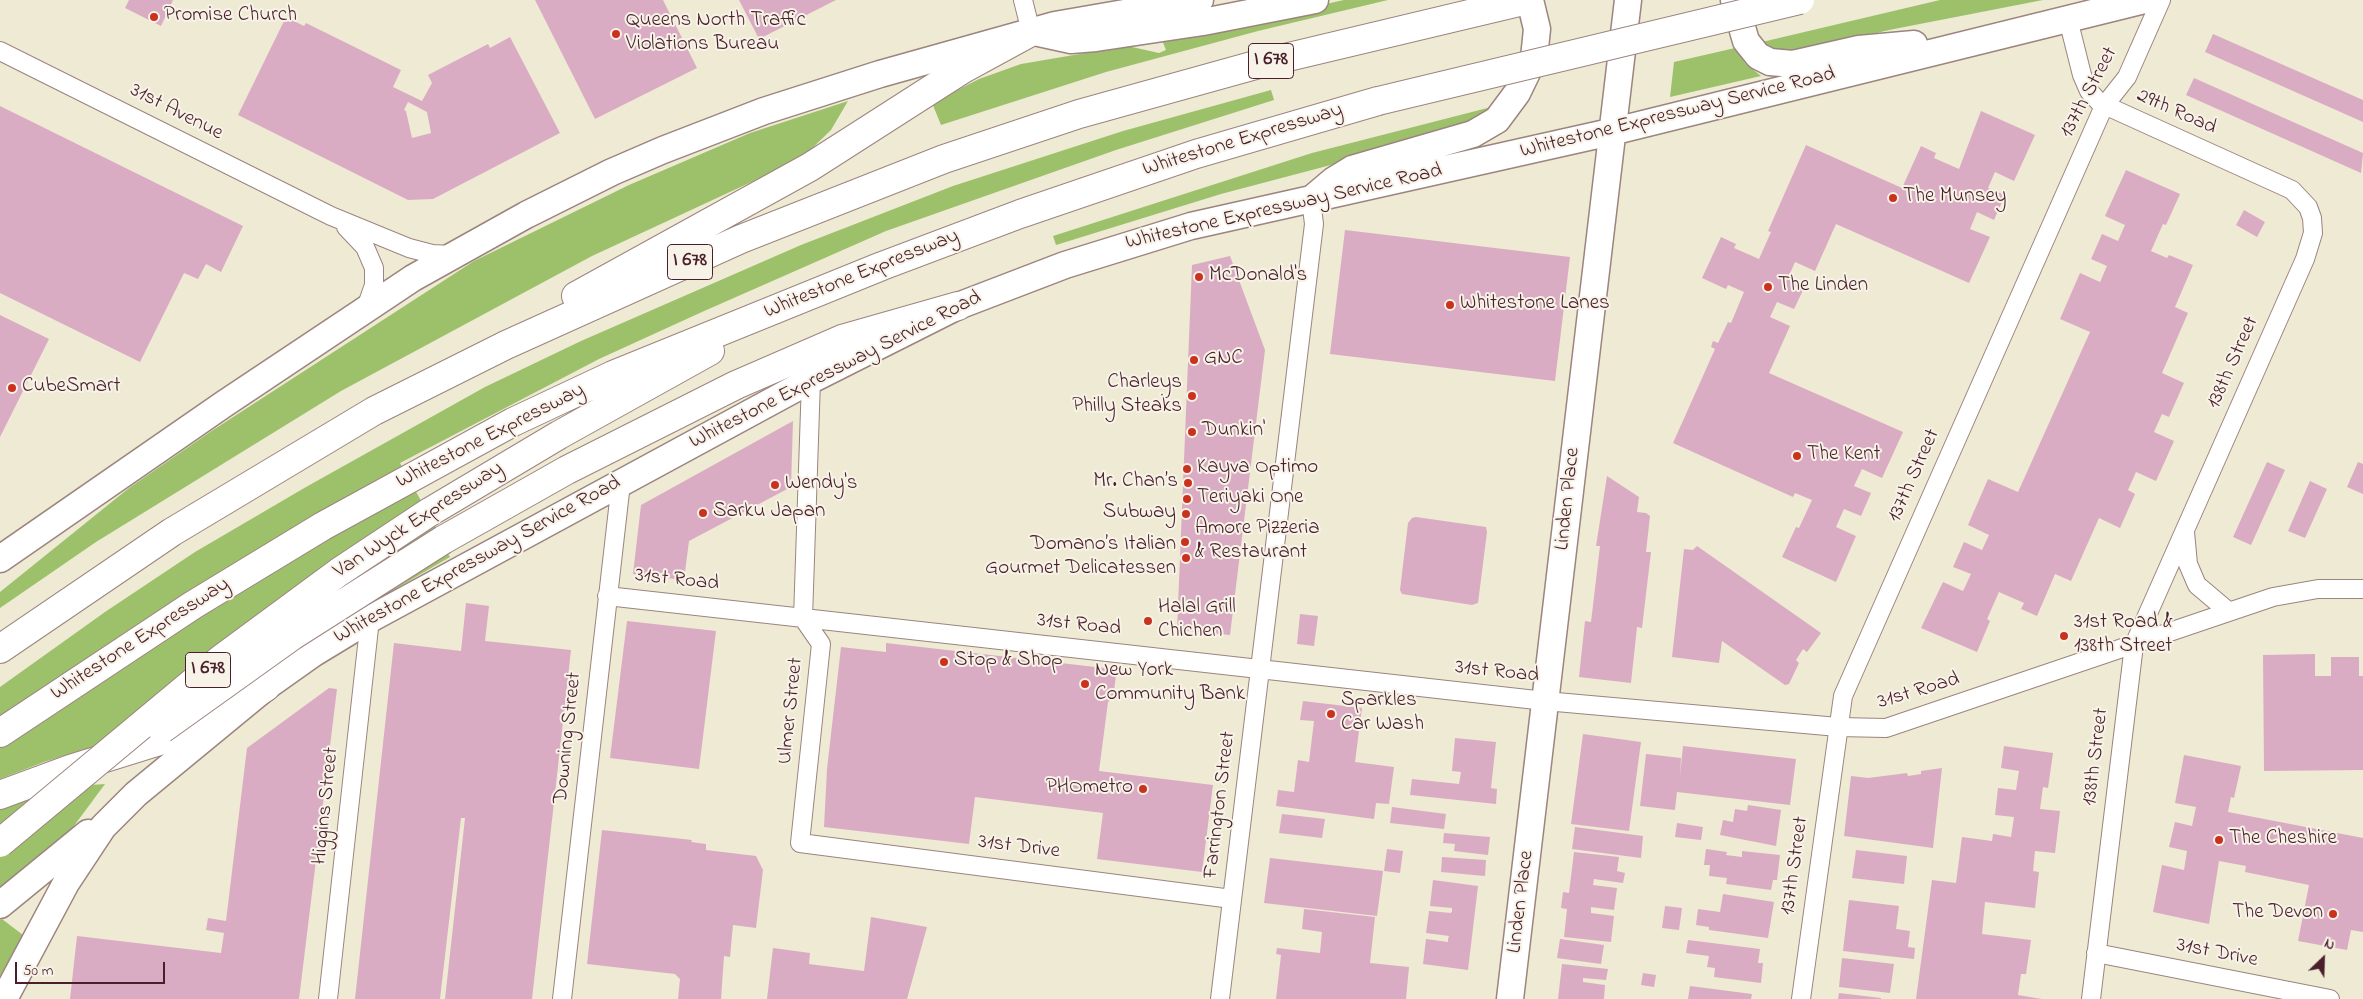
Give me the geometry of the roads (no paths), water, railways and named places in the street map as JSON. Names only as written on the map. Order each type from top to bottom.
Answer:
[{"type":"highway","name":"I 678","points":[[0,649],[172,532],[374,411],[506,345],[741,239],[901,175],[1016,134],[1187,82],[1529,0]]},
{"type":"highway","name":"Whitestone Expressway","points":[[0,733],[193,605],[323,526],[408,478],[522,418],[613,375],[985,226],[1116,180],[1232,143],[1378,101],[1800,0]]},
{"type":"highway","points":[[374,411],[665,245],[810,167],[963,69],[1031,32]]},
{"type":"highway","name":"Van Wyck Expressway","points":[[0,843],[221,659],[340,572],[428,513],[559,435],[720,346],[793,308],[882,266]]},
{"type":"highway","points":[[0,843],[292,636],[443,540],[566,470],[736,385],[842,339],[958,306]]},
{"type":"highway","points":[[0,795],[70,769],[179,735],[220,716],[266,687]]},
{"type":"main road","points":[[0,559],[366,308],[452,255],[595,180],[709,131],[852,83],[1031,32],[1088,18],[1200,0]]},
{"type":"main road","points":[[1031,32],[1071,40],[1096,38],[1203,22],[1315,0]]},
{"type":"main road","points":[[1311,200],[1334,180],[1352,169],[1465,137],[1485,128],[1496,120],[1514,98],[1534,58],[1537,29],[1529,0]]},
{"type":"main road","name":"Linden Place","points":[[1510,999],[1578,410],[1615,131],[1628,0]]},
{"type":"main road","points":[[1734,0],[1743,35],[1749,47],[1758,56],[1777,64],[1793,64],[1876,46],[1975,41]]},
{"type":"main road","name":"Whitestone Expressway Service Road","points":[[4,999],[77,865],[103,827],[136,794],[266,687],[314,653],[370,619],[812,380],[958,306],[1024,280],[1132,243],[1216,220],[1615,131],[2145,0]]},
{"type":"main road","points":[[0,905],[136,794]]},
{"type":"street","points":[[1022,0],[1031,32]]},
{"type":"street","name":"137th Street","points":[[1801,999],[1841,706],[1848,683],[2104,106],[2127,77],[2161,0]]},
{"type":"street","name":"29th Road","points":[[2068,19],[2084,81],[2092,96],[2104,106],[2287,187],[2302,198],[2310,211]]},
{"type":"street","name":"31st Avenue","points":[[0,51],[331,216],[408,248],[432,254],[452,255]]},
{"type":"street","name":"Farrington Street","points":[[1220,999],[1314,224],[1311,200]]},
{"type":"street","name":"138th Street","points":[[2091,999],[2134,645],[2305,259],[2313,233],[2310,211]]},
{"type":"street","name":"31st Avenue","points":[[331,216],[359,240],[372,261],[374,285],[366,308]]},
{"type":"street","points":[[803,618],[812,380]]},
{"type":"street","name":"Downing Street","points":[[562,999],[621,483]]},
{"type":"street","points":[[2184,530],[2188,564],[2198,585],[2230,612]]},
{"type":"street","name":"31st Road","points":[[607,596],[1545,701],[1838,727],[1886,728],[2273,597],[2318,589],[2363,589]]},
{"type":"street","name":"Ulmer Street","points":[[800,843],[822,644],[803,618]]},
{"type":"street","name":"Higgins Street","points":[[328,999],[370,619]]},
{"type":"street","name":"31st Drive","points":[[800,843],[1232,899]]},
{"type":"street","name":"31st Drive","points":[[2096,954],[2330,999]]},
{"type":"place","name":"Promise Church","points":[[154,17]]},
{"type":"place","name":"Queens North Traffic Violations Bureau","points":[[616,34]]},
{"type":"place","name":"The Munsey","points":[[1893,198]]},
{"type":"place","name":"McDonald's","points":[[1199,277]]},
{"type":"place","name":"The Linden","points":[[1768,287]]},
{"type":"place","name":"Whitestone Lanes","points":[[1450,305]]},
{"type":"place","name":"GNC","points":[[1194,360]]},
{"type":"place","name":"CubeSmart","points":[[12,388]]},
{"type":"place","name":"Charleys Philly Steaks","points":[[1192,396]]},
{"type":"place","name":"Dunkin'","points":[[1192,432]]},
{"type":"place","name":"The Kent","points":[[1797,456]]},
{"type":"place","name":"Kayva Optimo","points":[[1187,469]]},
{"type":"place","name":"Mr. Chan’s","points":[[1188,483]]},
{"type":"place","name":"Wendy's","points":[[775,485]]},
{"type":"place","name":"Teriyaki One","points":[[1187,499]]},
{"type":"place","name":"Sarku Japan","points":[[703,513]]},
{"type":"place","name":"Subway","points":[[1186,514]]},
{"type":"place","name":"Amore Pizzeria & Restaurant","points":[[1185,542]]},
{"type":"place","name":"Domano’s Italian Gourmet Delicatessen","points":[[1186,558]]},
{"type":"place","name":"Halal Grill Chichen","points":[[1148,621]]},
{"type":"place","name":"31st Road & 138th Street","points":[[2064,636]]},
{"type":"place","name":"Stop & Shop","points":[[944,662]]},
{"type":"place","name":"New York Community Bank","points":[[1085,684]]},
{"type":"place","name":"Sparkles Car Wash","points":[[1331,714]]},
{"type":"place","name":"PHOmetro","points":[[1143,789]]},
{"type":"place","name":"The Cheshire","points":[[2219,840]]},
{"type":"place","name":"The Devon","points":[[2333,914]]}]
